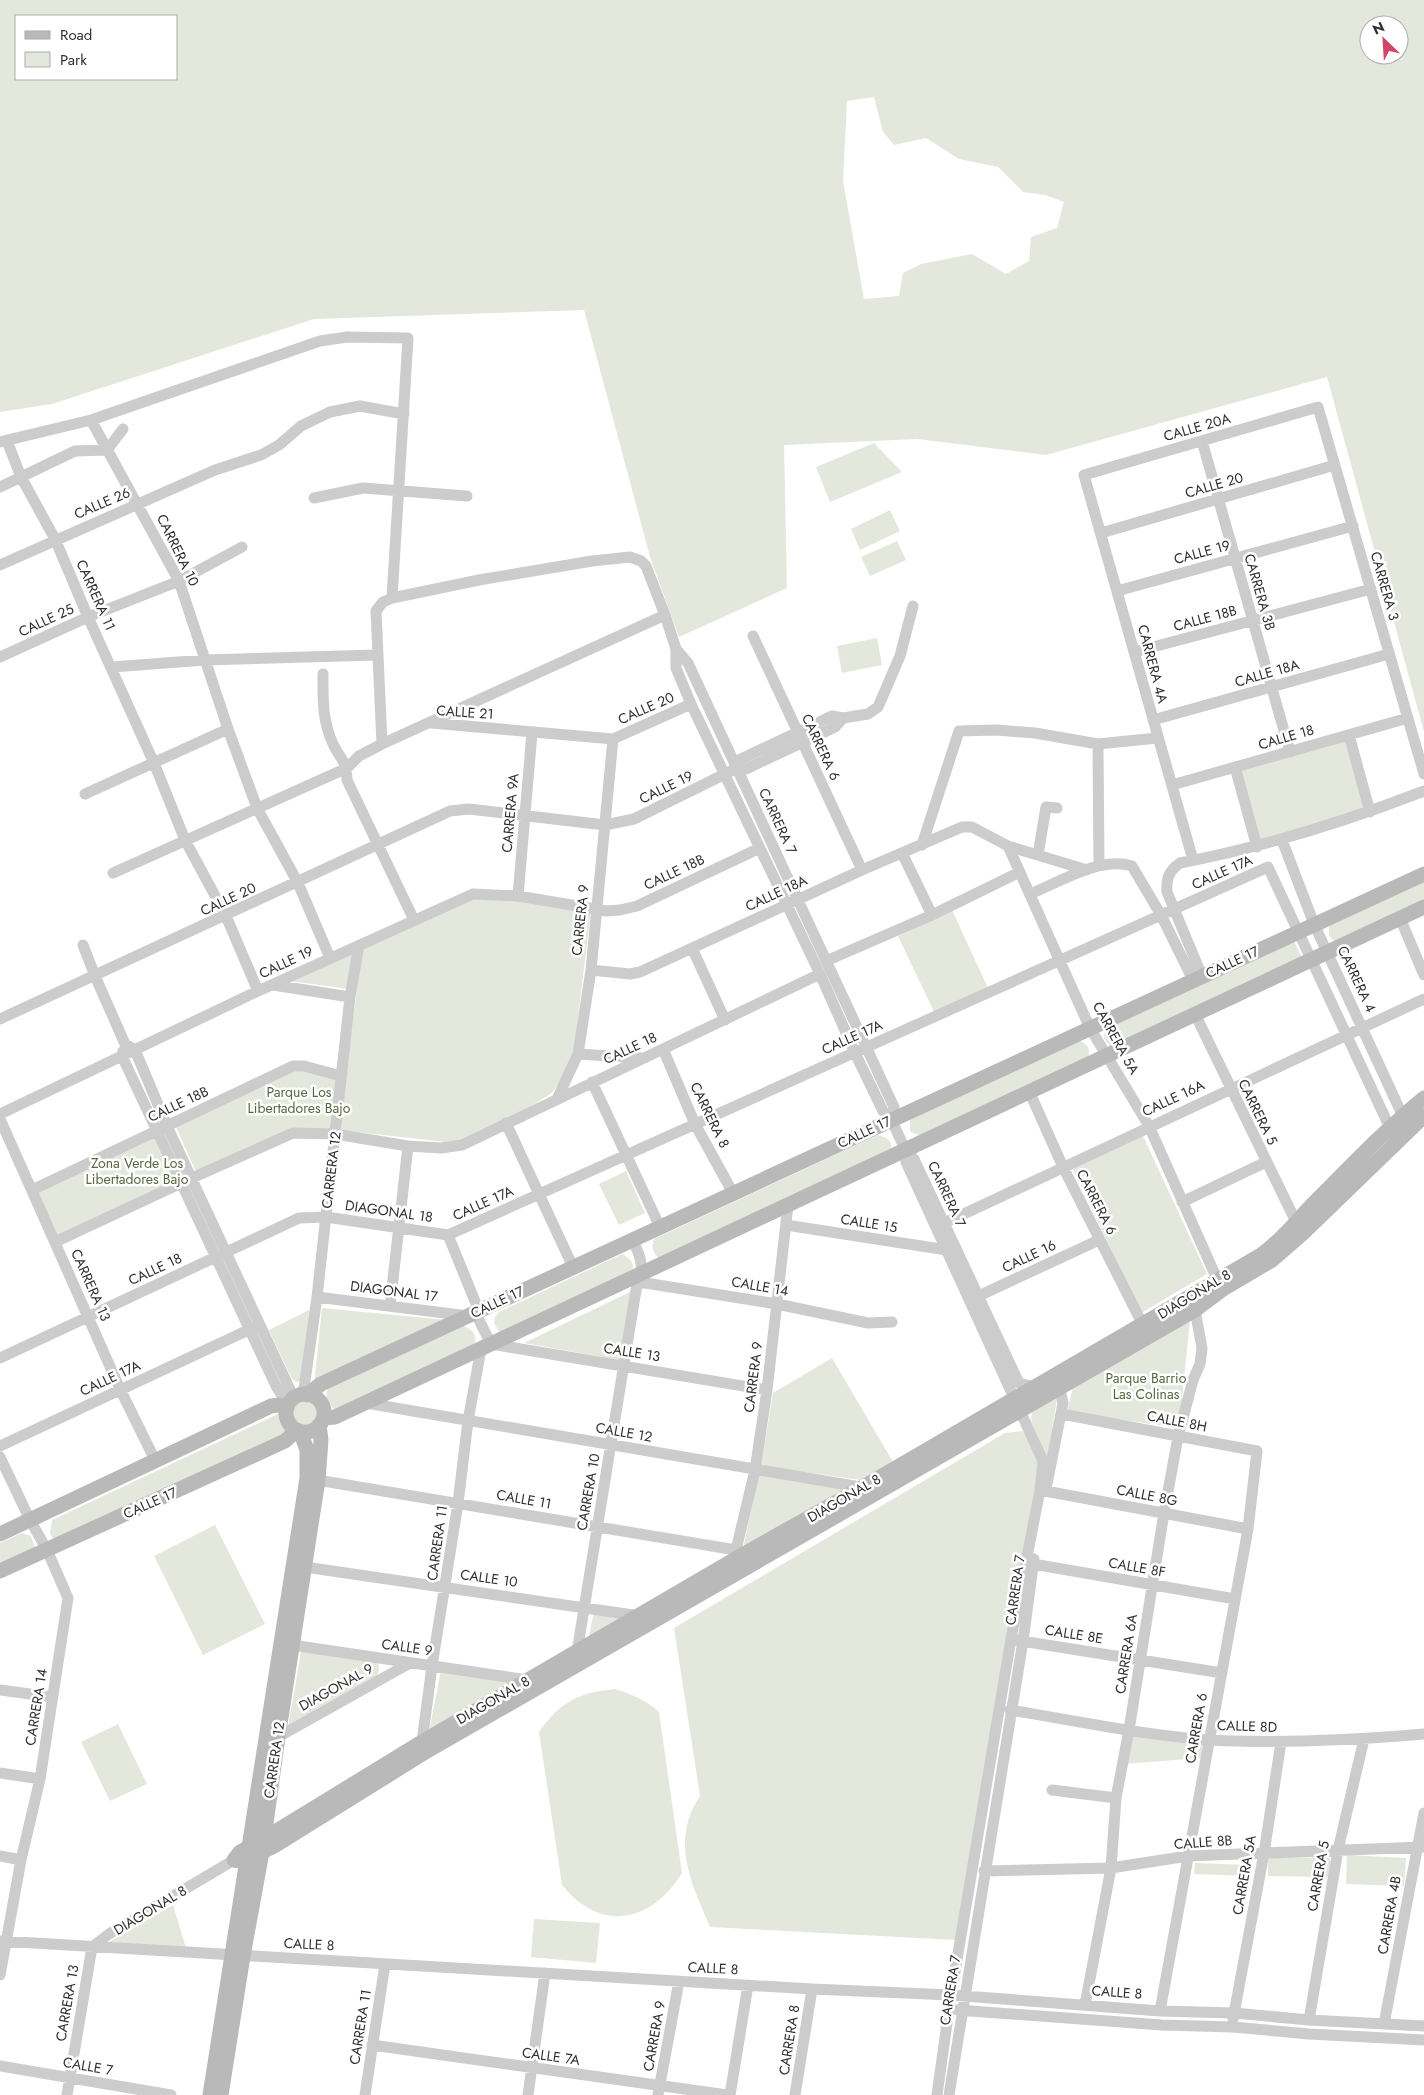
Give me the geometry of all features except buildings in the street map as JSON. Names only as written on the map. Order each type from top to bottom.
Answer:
[{"type":"street","points":[[4,442],[92,420],[320,341],[347,337],[408,338],[392,598],[383,602],[376,611],[382,744]]},
{"type":"street","name":"CALLE 26","points":[[0,565],[55,539],[216,470],[261,455],[279,445],[300,426],[330,412],[360,406],[404,414]]},
{"type":"street","name":"CALLE 20A","points":[[1084,474],[1318,407]]},
{"type":"street","name":"CARRERA 3","points":[[1318,407],[1424,774]]},
{"type":"street","name":"CARRERA 10","points":[[92,420],[179,581],[228,729],[257,808],[298,883],[330,958]]},
{"type":"street","points":[[0,487],[75,451],[107,450],[123,429]]},
{"type":"street","name":"CARRERA 3B","points":[[1202,441],[1290,752]]},
{"type":"street","name":"CARRERA 11","points":[[4,442],[55,539],[154,762],[185,840],[226,916]]},
{"type":"street","name":"CALLE 20","points":[[1101,533],[1335,465]]},
{"type":"street","name":"CARRERA 4A","points":[[1084,474],[1193,860]]},
{"type":"street","points":[[314,498],[363,488],[467,496]]},
{"type":"street","name":"CALLE 19","points":[[1117,591],[1353,526]]},
{"type":"street","name":"CALLE 25","points":[[0,657],[88,617],[179,581],[242,547]]},
{"type":"street","name":"CARRERA 7","points":[[392,598],[479,580],[592,561],[630,557],[641,561],[646,566],[676,649],[676,668],[692,704],[760,848],[826,961],[894,1107],[892,1119]]},
{"type":"street","name":"CALLE 18B","points":[[1134,652],[1371,589]]},
{"type":"street","name":"CALLE 19","points":[[525,817],[605,825],[634,819],[737,768],[746,769],[800,737],[835,727],[845,718],[868,714],[878,707],[900,656],[913,606]]},
{"type":"street","points":[[430,723],[665,615]]},
{"type":"street","name":"CARRERA 6","points":[[753,636],[862,870]]},
{"type":"street","name":"CARRERA 7","points":[[676,649],[688,663],[737,768],[793,902],[820,974],[883,1111],[892,1119],[905,1149],[906,1162],[940,1225],[974,1298],[1016,1404],[1043,1461],[1043,1490],[1033,1564],[1017,1640],[1010,1710],[949,2095]]},
{"type":"street","name":"CALLE 18A","points":[[1152,720],[1389,654]]},
{"type":"street","points":[[112,667],[205,660],[377,655]]},
{"type":"street","points":[[323,674],[322,710],[333,744],[347,768],[348,780],[414,920]]},
{"type":"street","name":"CALLE 20","points":[[613,739],[692,704]]},
{"type":"street","name":"CALLE 18","points":[[1172,786],[1408,718]]},
{"type":"street","name":"CALLE 21","points":[[113,872],[347,768],[360,756],[382,744],[430,723],[613,739]]},
{"type":"street","points":[[85,794],[228,729]]},
{"type":"street","points":[[922,844],[959,731],[1035,732],[1098,744],[1157,738]]},
{"type":"street","name":"CARRERA 9A","points":[[518,896],[532,732]]},
{"type":"street","points":[[1348,735],[1370,812]]},
{"type":"street","name":"CARRERA 9","points":[[557,1099],[578,1054],[591,970],[613,739]]},
{"type":"street","points":[[1098,744],[1098,865]]},
{"type":"street","points":[[1235,767],[1257,847]]},
{"type":"street","name":"CALLE 17A","points":[[1173,910],[1167,892],[1166,881],[1171,870],[1180,863],[1282,840],[1370,812],[1424,791]]},
{"type":"street","points":[[1038,855],[1046,807],[1057,808]]},
{"type":"street","name":"CALLE 20","points":[[0,1019],[298,883],[450,811],[469,809],[525,817]]},
{"type":"street","name":"CALLE 18A","points":[[591,970],[630,974],[640,972],[862,870],[962,827],[972,827],[1008,846]]},
{"type":"street","name":"CARRERA 4","points":[[1282,840],[1314,924],[1406,1122]]},
{"type":"street","points":[[1008,846],[1087,870]]},
{"type":"street","name":"CARRERA 5A","points":[[1008,846],[1090,1028],[1149,1126],[1217,1279]]},
{"type":"street","name":"CALLE 18B","points":[[597,910],[620,910],[637,906],[760,848]]},
{"type":"street","points":[[902,853],[932,915]]},
{"type":"street","points":[[1030,894],[1098,865],[1125,864],[1132,866],[1198,978]]},
{"type":"street","name":"CALLE 17A","points":[[448,1235],[1268,867],[1297,932]]},
{"type":"street","points":[[826,961],[932,915],[1020,872]]},
{"type":"street","name":"CALLE 17","points":[[296,1400],[321,1384],[1424,874]]},
{"type":"street","name":"CALLE 19","points":[[0,1114],[258,991],[273,986],[330,958],[473,894],[518,896],[597,910]]},
{"type":"street","points":[[296,1400],[288,1421],[298,1431],[309,1432],[321,1422],[640,1278],[905,1149],[1424,907]]},
{"type":"street","points":[[1173,910],[1198,978]]},
{"type":"street","points":[[226,916],[258,991]]},
{"type":"street","points":[[1400,918],[1424,975]]},
{"type":"street","points":[[1297,932],[1397,1143]]},
{"type":"street","points":[[83,945],[125,1044],[136,1050],[167,1126],[192,1178],[221,1255]]},
{"type":"street","name":"CARRERA 12","points":[[296,1400],[317,1297],[350,997],[359,945]]},
{"type":"street","points":[[692,948],[725,1020]]},
{"type":"street","name":"CALLE 18","points":[[408,1146],[452,1147],[462,1145],[820,974]]},
{"type":"street","points":[[273,986],[350,997]]},
{"type":"street","name":"CALLE 16A","points":[[940,1225],[1424,998]]},
{"type":"street","name":"CARRERA 5","points":[[1195,1014],[1299,1228]]},
{"type":"street","points":[[125,1044],[122,1056],[181,1184],[221,1255],[255,1327],[296,1400]]},
{"type":"street","name":"CARRERA 8","points":[[663,1049],[695,1124],[733,1193]]},
{"type":"street","points":[[578,1054],[644,1058]]},
{"type":"street","name":"CALLE 18B","points":[[32,1190],[293,1066],[304,1066],[341,1076]]},
{"type":"street","points":[[592,1082],[660,1227]]},
{"type":"street","name":"CARRERA 6","points":[[1029,1091],[1063,1167],[1143,1325]]},
{"type":"street","name":"DIAGONAL 8","points":[[1016,1404],[1038,1384],[1143,1325],[1278,1243],[1299,1228],[1397,1143],[1406,1122],[1424,1098]]},
{"type":"street","name":"DIAGONAL 8","points":[[424,1746],[642,1620],[744,1556],[869,1491],[1016,1404],[1056,1389],[1195,1310],[1223,1289],[1272,1260],[1389,1128],[1424,1116]]},
{"type":"street","name":"CARRERA 13","points":[[0,1119],[89,1316],[120,1390],[156,1462]]},
{"type":"street","points":[[506,1123],[573,1267]]},
{"type":"street","points":[[55,1242],[293,1133],[335,1134],[408,1146],[390,1306]]},
{"type":"street","points":[[1182,1202],[1266,1162]]},
{"type":"street","name":"CARRERA 9","points":[[744,1556],[768,1390],[788,1205]]},
{"type":"street","name":"CALLE 18","points":[[0,1358],[300,1218],[326,1217]]},
{"type":"street","name":"DIAGONAL 18","points":[[326,1217],[398,1226],[448,1235]]},
{"type":"street","name":"CALLE 15","points":[[786,1225],[947,1250]]},
{"type":"street","name":"CARRERA 7","points":[[937,2095],[951,1995],[1043,1490],[1064,1403],[1061,1394],[1049,1384],[1030,1386],[1019,1383],[947,1250],[940,1225]]},
{"type":"street","points":[[448,1235],[486,1346]]},
{"type":"street","name":"CARRERA 10","points":[[579,1657],[584,1607],[636,1290],[640,1278],[642,1261],[632,1240]]},
{"type":"street","name":"CALLE 16","points":[[974,1298],[1099,1240]]},
{"type":"street","name":"CALLE 14","points":[[640,1278],[876,1324],[892,1322]]},
{"type":"street","name":"DIAGONAL 17","points":[[317,1297],[390,1306],[474,1313]]},
{"type":"street","name":"CARRERA 6A","points":[[1085,2005],[1111,1868],[1116,1798],[1164,1514],[1178,1437],[1200,1364],[1202,1348],[1195,1310]]},
{"type":"street","name":"CALLE 17A","points":[[0,1446],[255,1327]]},
{"type":"street","name":"CARRERA 11","points":[[424,1746],[432,1666],[446,1587],[468,1421],[486,1346]]},
{"type":"street","name":"CALLE 13","points":[[486,1346],[624,1365],[768,1390]]},
{"type":"street","points":[[0,1534],[156,1462],[271,1406],[296,1400],[317,1399],[322,1404],[321,1422]]},
{"type":"street","name":"CALLE 12","points":[[366,1403],[869,1491]]},
{"type":"street","name":"CALLE 8H","points":[[1062,1414],[1257,1451]]},
{"type":"street","name":"CARRERA 12","points":[[221,2095],[251,1852],[272,1738],[313,1479],[321,1440],[321,1422]]},
{"type":"street","name":"CALLE 17","points":[[0,1571],[286,1441],[298,1431]]},
{"type":"street","name":"CARRERA 12","points":[[298,1431],[308,1450],[313,1479]]},
{"type":"street","name":"CARRERA 6","points":[[1160,2011],[1248,1529],[1257,1451]]},
{"type":"street","name":"CARRERA 14","points":[[0,1457],[68,1598],[40,1779],[3,1941],[0,1975]]},
{"type":"street","name":"CALLE 11","points":[[313,1479],[598,1527],[744,1556]]},
{"type":"street","name":"CALLE 8G","points":[[1043,1490],[1248,1529]]},
{"type":"street","name":"CALLE 8F","points":[[1033,1564],[1235,1599]]},
{"type":"street","name":"CALLE 10","points":[[299,1566],[584,1607],[642,1620]]},
{"type":"street","name":"CALLE 8E","points":[[1017,1640],[1222,1673]]},
{"type":"street","name":"CALLE 9","points":[[286,1644],[528,1680]]},
{"type":"street","name":"DIAGONAL 8","points":[[92,1947],[109,1934],[251,1852],[528,1680],[579,1657]]},
{"type":"street","points":[[376,1682],[381,1677],[383,1670],[382,1663],[378,1658]]},
{"type":"street","name":"DIAGONAL 9","points":[[272,1738],[410,1663]]},
{"type":"street","points":[[0,1690],[52,1697]]},
{"type":"street","name":"CALLE 8D","points":[[1010,1710],[1129,1730],[1210,1740],[1281,1742],[1364,1739],[1424,1734]]},
{"type":"street","name":"CARRERA 5","points":[[1309,2020],[1338,1850],[1364,1739]]},
{"type":"street","name":"CARRERA 5A","points":[[1233,2027],[1264,1853],[1281,1742]]},
{"type":"street","points":[[0,1773],[40,1779]]},
{"type":"street","points":[[1052,1790],[1116,1798]]},
{"type":"street","name":"CARRERA 4B","points":[[1384,2024],[1420,1847],[1424,1813]]},
{"type":"street","name":"CALLE 8B","points":[[984,1871],[1111,1868],[1188,1856],[1420,1847]]},
{"type":"street","points":[[0,1856],[21,1860]]},
{"type":"street","name":"CALLE 8","points":[[3,1941],[545,1974],[951,1995],[1160,2011],[1234,2013],[1309,2020],[1424,2026]]},
{"type":"street","name":"CARRERA 13","points":[[67,2095],[92,1947]]},
{"type":"street","name":"CARRERA 12","points":[[210,2095],[237,1955]]},
{"type":"street","name":"CARRERA 11","points":[[365,2095],[385,1964]]},
{"type":"street","points":[[528,2095],[545,1974]]},
{"type":"street","name":"CARRERA 9","points":[[659,2091],[679,1981]]},
{"type":"street","points":[[729,2095],[748,1985]]},
{"type":"street","name":"CARRERA 8","points":[[795,2095],[812,1989]]},
{"type":"street","name":"CALLE 8","points":[[950,2009],[1162,2025],[1233,2027],[1309,2034],[1424,2040]]},
{"type":"street","name":"CALLE 7A","points":[[372,2045],[531,2068],[659,2091],[729,2095]]},
{"type":"street","name":"CALLE 7","points":[[0,2066],[171,2095]]},
{"type":"green space","points":[[0,0],[1424,0],[1424,732],[1327,377],[1046,455],[917,439],[784,445],[787,588],[679,637],[650,557],[584,310],[314,319],[52,404],[0,412]],"holes":[[[874,97],[883,132],[894,145],[926,138],[959,159],[998,167],[1023,192],[1045,195],[1064,202],[1057,228],[1031,237],[1029,261],[1006,274],[972,254],[921,264],[903,273],[899,296],[864,299],[843,181],[847,101]]]},
{"type":"green space","points":[[874,443],[902,472],[830,502],[816,467]]},
{"type":"green space","points":[[890,510],[900,531],[860,550],[851,529]]},
{"type":"green space","points":[[897,541],[906,560],[870,576],[861,557]]},
{"type":"green space","points":[[877,638],[882,665],[842,673],[837,646]]},
{"type":"green space","points":[[1347,738],[1368,808],[1259,841],[1238,770]]},
{"type":"green space","points":[[1424,879],[1424,903],[1334,941],[1329,936],[1329,926]]},
{"type":"green space","points":[[474,898],[519,900],[591,910],[573,1059],[553,1092],[513,1118],[454,1143],[339,1130],[362,949]]},
{"type":"green space","points":[[952,910],[988,988],[934,1012],[898,936]]},
{"type":"green space","points":[[1293,939],[1303,960],[1111,1046],[1105,1040],[1104,1035],[1107,1027]]},
{"type":"green space","points":[[354,953],[349,989],[290,981]]},
{"type":"green space","points":[[1079,1040],[1088,1047],[1088,1058],[919,1136],[910,1131],[910,1120],[913,1116]]},
{"type":"green space","name":"Parque Los Libertadores Bajo","points":[[295,1069],[336,1079],[333,1130],[292,1130],[196,1172],[176,1127]]},
{"type":"green space","name":"Zona Verde Los Libertadores Bajo","points":[[156,1135],[178,1180],[57,1238],[37,1192]]},
{"type":"green space","points":[[878,1135],[888,1139],[890,1142],[892,1147],[890,1155],[665,1262],[654,1253],[654,1239]]},
{"type":"green space","points":[[1143,1136],[1207,1274],[1141,1313],[1073,1169]]},
{"type":"green space","points":[[626,1171],[645,1213],[619,1225],[599,1184]]},
{"type":"green space","points":[[622,1254],[632,1262],[633,1275],[499,1332],[494,1323],[495,1317],[499,1312]]},
{"type":"green space","points":[[632,1291],[619,1360],[524,1343]]},
{"type":"green space","points":[[322,1308],[447,1320],[314,1385]]},
{"type":"green space","points":[[309,1310],[303,1379],[297,1382],[292,1379],[269,1330]]},
{"type":"green space","name":"Parque Barrio Las Colinas","points":[[1190,1320],[1179,1428],[1067,1412],[1074,1383]]},
{"type":"green space","points":[[461,1325],[469,1328],[474,1333],[475,1343],[473,1347],[336,1410],[328,1403],[328,1387]]},
{"type":"green space","points":[[832,1358],[893,1462],[861,1480],[761,1466],[773,1393]]},
{"type":"green space","points":[[1056,1397],[1047,1459],[1031,1419],[1033,1409]]},
{"type":"green space","points":[[305,1401],[314,1404],[317,1413],[314,1422],[305,1425],[296,1422],[293,1413],[296,1404]]},
{"type":"green space","points":[[280,1413],[284,1416],[292,1430],[55,1541],[50,1534],[52,1520]]},
{"type":"green space","points":[[1022,1431],[1032,1441],[1040,1465],[956,1940],[710,1927],[691,1878],[685,1846],[686,1829],[691,1813],[700,1796],[674,1628],[1005,1433]]},
{"type":"green space","points":[[759,1472],[851,1486],[745,1547],[744,1544]]},
{"type":"green space","points":[[215,1525],[265,1624],[203,1655],[154,1556]]},
{"type":"green space","points":[[22,1533],[31,1536],[36,1550],[0,1570],[0,1543]]},
{"type":"green space","points":[[594,1612],[630,1618],[588,1640]]},
{"type":"green space","points":[[301,1651],[376,1660],[379,1665],[379,1672],[374,1679],[288,1728]]},
{"type":"green space","points":[[441,1670],[514,1682],[429,1732]]},
{"type":"green space","points":[[616,1689],[639,1698],[659,1712],[682,1873],[670,1890],[656,1903],[641,1911],[625,1916],[609,1915],[593,1910],[577,1900],[562,1885],[539,1732],[555,1713],[572,1700],[603,1690]]},
{"type":"green space","points":[[118,1724],[147,1784],[110,1801],[81,1742]]},
{"type":"green space","points":[[1131,1732],[1203,1745],[1201,1758],[1124,1764]]},
{"type":"green space","points":[[1347,1855],[1406,1858],[1404,1886],[1346,1884]]},
{"type":"green space","points":[[1268,1857],[1330,1858],[1330,1877],[1268,1876]]},
{"type":"green space","points":[[1195,1863],[1252,1865],[1251,1876],[1194,1874]]},
{"type":"green space","points":[[173,1905],[186,1948],[109,1942]]},
{"type":"green space","points":[[534,1919],[600,1923],[596,1963],[531,1957]]}]
